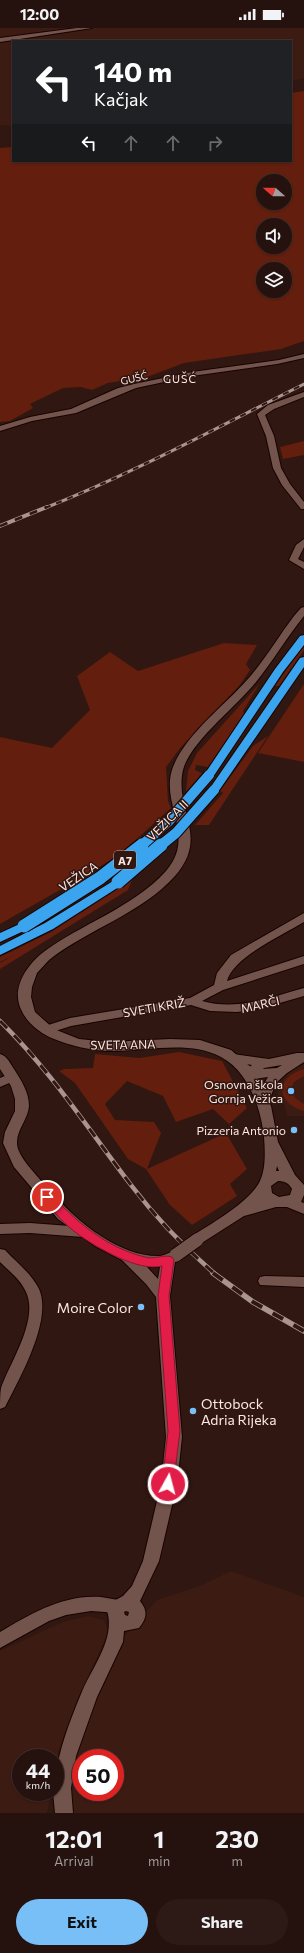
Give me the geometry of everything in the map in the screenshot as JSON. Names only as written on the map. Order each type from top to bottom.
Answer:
[{"type":"highway","name":"VEŽICA","points":[[0,938],[24,926],[80,892],[133,854],[178,812],[209,775],[232,744],[270,684],[304,638]]},
{"type":"highway","name":"VEŽICA II","points":[[0,951],[48,926],[118,882],[176,833],[214,790],[304,660]]},
{"type":"street","points":[[0,40],[89,28]]},
{"type":"street","name":"GUŠĆ","points":[[0,429],[30,419],[73,411],[99,401],[121,390],[134,386],[192,374],[279,362],[304,356]]},
{"type":"street","points":[[304,394],[271,407],[261,414],[270,436],[277,468],[286,485],[304,507]]},
{"type":"street","points":[[304,542],[299,547],[294,560],[304,566]]},
{"type":"street","name":"SVETA ANA","points":[[249,1074],[232,1058],[214,1048],[196,1044],[88,1046],[66,1040],[46,1030],[28,1011],[25,999],[27,980],[38,964],[55,949],[154,888],[172,872],[179,862],[186,843],[186,834],[176,782],[180,762],[193,745],[238,697],[261,669],[290,627],[304,610]]},
{"type":"street","points":[[219,987],[223,973],[235,958],[304,917]]},
{"type":"street","points":[[219,987],[304,960]]},
{"type":"street","name":"SVETI KRIŽ","points":[[46,1030],[70,1022],[193,1001],[219,987]]},
{"type":"street","name":"MARČI","points":[[193,1001],[217,1008],[231,1010],[245,1009],[304,992]]},
{"type":"street","points":[[126,1257],[158,1263],[172,1257],[239,1213],[265,1184],[270,1171],[271,1142],[269,1124],[263,1103],[249,1074],[275,1067],[304,1056]]},
{"type":"street","points":[[232,1058],[275,1067]]},
{"type":"street","points":[[0,1059],[6,1080],[21,1097],[22,1107],[10,1137],[10,1146],[16,1160],[63,1215],[83,1232],[126,1257],[151,1280],[163,1296]]},
{"type":"street","points":[[263,1103],[264,1093],[275,1067]]},
{"type":"street","points":[[239,1213],[296,1198],[298,1188],[271,1142]]},
{"type":"street","points":[[265,1184],[281,1176],[298,1188]]},
{"type":"street","points":[[265,1184],[266,1197],[304,1209]]},
{"type":"street","points":[[0,1229],[83,1232]]},
{"type":"street","points":[[0,1254],[24,1278],[35,1297],[35,1314],[19,1366],[0,1403]]},
{"type":"street","points":[[64,1813],[62,1788],[67,1756],[89,1695],[114,1642],[126,1609],[151,1561],[168,1484],[174,1437],[174,1418],[163,1296],[172,1257]]},
{"type":"street","points":[[265,1281],[304,1282]]},
{"type":"street","points":[[0,1641],[33,1621],[53,1612],[72,1606],[92,1604],[126,1609]]},
{"type":"shaded area","points":[[0,28],[304,28],[304,78],[292,81],[292,40],[12,40],[12,126],[0,125]]},
{"type":"shaded area","points":[[304,91],[304,341],[281,349],[184,363],[147,377],[108,383],[92,390],[81,387],[63,388],[30,404],[33,408],[10,421],[0,422],[0,148],[12,147],[12,162],[292,162],[292,93]]},
{"type":"shaded area","points":[[304,441],[304,455],[283,459],[280,447]]},
{"type":"shaded area","points":[[224,643],[257,645],[246,664],[250,670],[239,686],[181,747],[166,767],[168,801],[171,808],[119,855],[0,924],[0,737],[52,748],[90,710],[77,676],[110,652],[138,671]]},
{"type":"shaded area","points":[[304,645],[304,650],[279,686],[275,686]]},
{"type":"shaded area","points":[[260,683],[243,711],[244,714],[208,767],[196,765],[195,770],[202,773],[186,792],[188,771],[197,753]]},
{"type":"shaded area","points":[[304,684],[304,762],[258,753]]},
{"type":"shaded area","points":[[268,736],[209,825],[195,825],[223,793],[220,791],[253,746]]},
{"type":"shaded area","points":[[132,880],[128,890],[0,969],[0,963],[14,955],[0,962],[0,957],[51,932]]},
{"type":"shaded area","points":[[179,1052],[222,1061],[247,1108],[229,1124],[213,1109],[176,1122],[163,1096],[127,1081],[105,1104],[115,1120],[154,1122],[161,1133],[147,1169],[226,1133],[247,1169],[230,1184],[237,1196],[192,1225],[170,1205],[146,1169],[128,1159],[75,1083],[59,1071],[64,1069],[93,1068],[95,1054],[139,1058]]},
{"type":"shaded area","name":"Osnovna škola Gornja Vežica","points":[[304,1064],[304,1116],[287,1116],[284,1103],[280,1102],[278,1087],[289,1072]]},
{"type":"shaded area","points":[[304,1069],[304,1076],[294,1082],[291,1089],[295,1098],[304,1104],[304,1111],[294,1107],[288,1102],[282,1090],[288,1078],[294,1073]]},
{"type":"shaded area","points":[[231,1571],[304,1597],[304,1813],[71,1813],[72,1797],[72,1801],[124,1801],[124,1749],[75,1749],[111,1661],[124,1636],[157,1600],[200,1586]]},
{"type":"shaded area","points":[[88,1616],[104,1620],[107,1635],[82,1690],[59,1749],[12,1749],[12,1801],[49,1801],[47,1813],[0,1813],[0,1651],[63,1622]]},
{"type":"railway","points":[[45,508],[143,465],[304,384]]},
{"type":"railway","points":[[0,526],[47,507]]},
{"type":"railway","points":[[0,1021],[19,1040],[53,1080],[131,1185],[160,1221],[181,1243],[215,1274]]},
{"type":"railway","points":[[213,1273],[253,1302],[304,1331]]},
{"type":"place","name":"Osnovna škola Gornja Vežica","points":[[291,1091]]},
{"type":"place","name":"Pizzeria Antonio","points":[[294,1130]]},
{"type":"place","name":"Moire Color","points":[[141,1307]]},
{"type":"place","name":"Ottobock Adria Rijeka","points":[[193,1411]]},
{"type":"district","name":"GUŠĆ","points":[[180,378]]},
{"type":"route","points":[[47,1197],[63,1215],[83,1232],[126,1257],[138,1261],[158,1263],[168,1260],[163,1296],[174,1418],[174,1437],[168,1484]]}]
